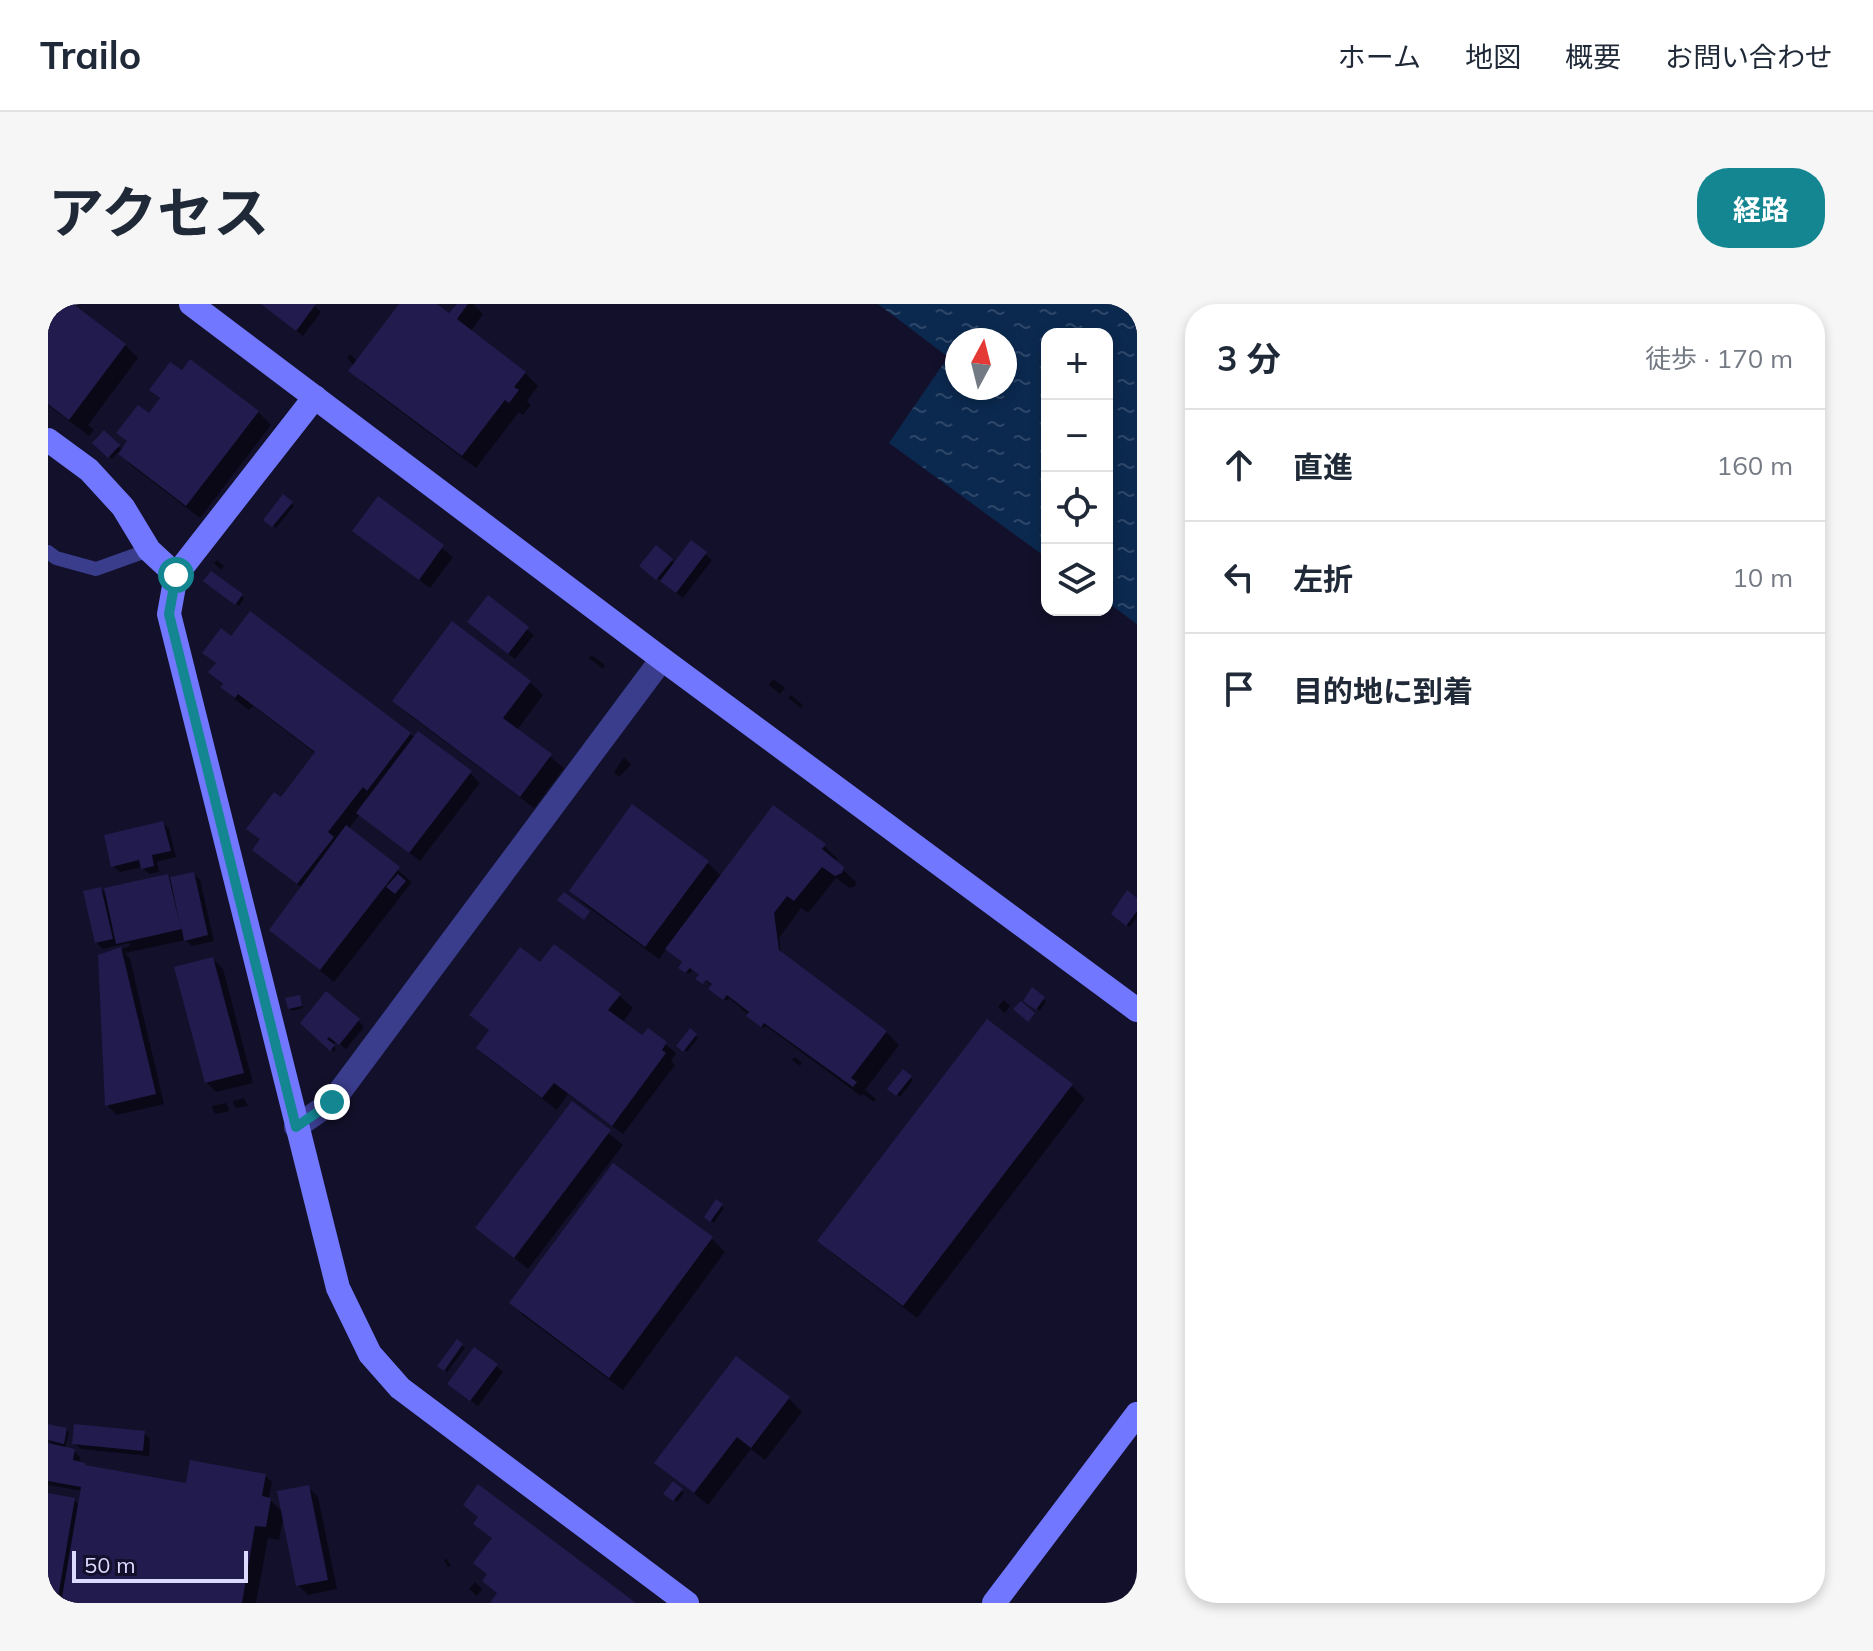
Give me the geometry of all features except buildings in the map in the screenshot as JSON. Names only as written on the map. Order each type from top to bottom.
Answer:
[{"type":"street","points":[[191,304],[662,659],[1137,1010]]},
{"type":"street","points":[[315,397],[176,575],[169,614],[338,1288],[370,1354],[400,1388],[687,1603]]},
{"type":"street","points":[[48,440],[89,470],[123,507],[149,550],[176,575]]},
{"type":"street","points":[[296,1127],[332,1102],[662,659]]},
{"type":"street","points":[[994,1603],[1137,1414]]},
{"type":"lane","points":[[48,552],[56,558],[96,569],[149,550]]},
{"type":"water","points":[[878,304],[1137,304],[1137,624],[1113,606],[1113,328],[1041,328],[1041,554],[889,443],[945,361],[945,400],[1017,400],[1017,328],[945,328],[945,355]]},
{"type":"route","points":[[176,575],[169,614],[296,1127],[332,1102]]}]
